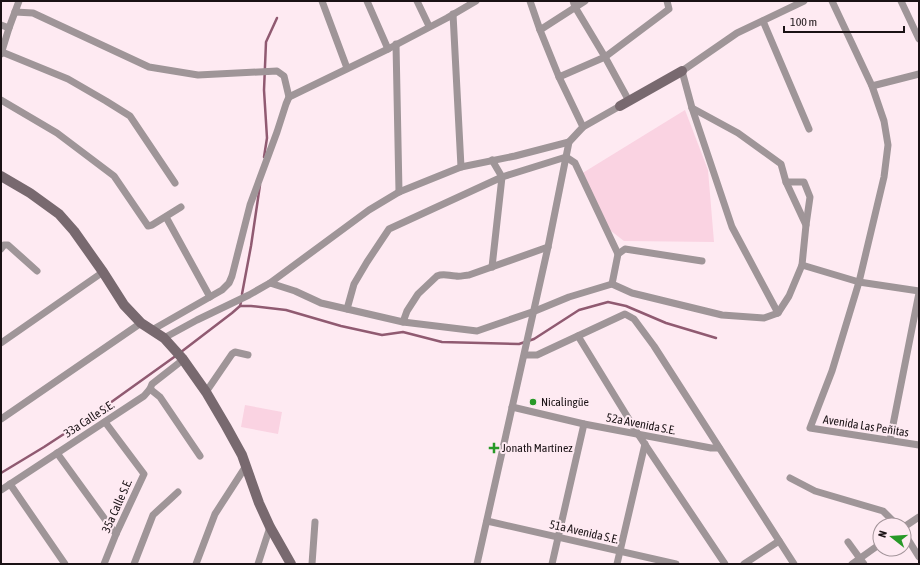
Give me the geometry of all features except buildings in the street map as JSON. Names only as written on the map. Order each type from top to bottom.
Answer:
[{"type":"street","points":[[322,1],[348,68]]},
{"type":"street","points":[[367,1],[388,49]]},
{"type":"street","points":[[417,1],[429,26]]},
{"type":"street","points":[[530,1],[559,77],[583,127]]},
{"type":"street","points":[[540,30],[574,4],[585,1]]},
{"type":"street","points":[[559,77],[605,57],[669,9],[667,1]]},
{"type":"street","points":[[477,564],[529,337],[569,142],[583,127],[682,71],[737,33],[804,1]]},
{"type":"street","points":[[832,1],[872,86],[884,121],[888,144],[884,177],[859,282]]},
{"type":"street","points":[[901,1],[919,39]]},
{"type":"street","points":[[289,97],[388,49],[473,2]]},
{"type":"street","points":[[574,4],[629,101]]},
{"type":"street","points":[[152,330],[226,287],[229,283],[250,205],[278,132],[289,97],[284,76],[277,71],[198,75],[149,67],[17,7],[1,53],[68,79],[130,116],[175,183]]},
{"type":"street","points":[[453,14],[461,167]]},
{"type":"street","points":[[763,21],[809,129]]},
{"type":"street","points":[[1,25],[9,28]]},
{"type":"street","points":[[396,44],[399,192]]},
{"type":"street","points":[[682,71],[692,108],[732,227],[778,313]]},
{"type":"street","points":[[872,86],[919,74]]},
{"type":"street","points":[[1,100],[57,133],[114,176],[148,226],[181,207]]},
{"type":"street","points":[[692,108],[738,133],[781,164],[786,182],[806,225]]},
{"type":"street","points":[[164,338],[270,283],[368,210],[399,192],[461,167],[515,156],[569,142]]},
{"type":"street","points":[[566,157],[575,163],[618,254],[612,284]]},
{"type":"street","points":[[347,308],[354,284],[389,229],[502,177],[566,157]]},
{"type":"street","points":[[492,160],[502,177],[492,267]]},
{"type":"street","points":[[1,176],[30,193],[59,214],[74,231],[124,305],[140,323],[164,338],[181,356],[206,392],[230,432],[242,455],[259,503],[270,527],[291,564]]},
{"type":"street","points":[[270,283],[295,291],[321,303],[403,322],[477,331],[569,297],[612,284],[632,293],[722,315],[764,318],[778,313],[789,296],[802,265],[810,197],[804,182],[786,182]]},
{"type":"street","points":[[166,217],[210,296]]},
{"type":"street","points":[[1,249],[4,245],[8,246],[37,271]]},
{"type":"street","points":[[403,322],[407,311],[418,294],[437,276],[445,274],[457,277],[470,275],[548,247]]},
{"type":"street","points":[[618,254],[625,249],[702,261]]},
{"type":"street","points":[[802,265],[859,282],[919,292],[890,440]]},
{"type":"street","points":[[1,343],[103,272]]},
{"type":"street","name":"Avenida Las Peñitas","points":[[859,282],[832,371],[810,428],[919,445]]},
{"type":"street","points":[[525,355],[537,354],[625,314],[634,319],[654,346],[794,564]]},
{"type":"street","points":[[1,418],[140,323]]},
{"type":"street","points":[[578,336],[638,434],[725,564]]},
{"type":"street","points":[[206,392],[232,354],[235,352],[248,355]]},
{"type":"street","name":"33a Calle S.E.","points":[[1,490],[144,396],[152,384],[181,356]]},
{"type":"street","points":[[150,389],[160,397],[200,456]]},
{"type":"street","name":"52a Avenida S.E.","points":[[512,407],[584,424],[711,448],[719,448]]},
{"type":"street","name":"35a Calle S.E.","points":[[104,564],[116,534],[144,474],[105,422]]},
{"type":"street","points":[[552,564],[584,424]]},
{"type":"street","points":[[617,564],[645,444]]},
{"type":"street","points":[[57,453],[116,534]]},
{"type":"street","points":[[196,564],[215,514],[246,466]]},
{"type":"street","points":[[790,478],[815,491],[883,511],[889,517]]},
{"type":"street","points":[[10,484],[65,564]]},
{"type":"street","points":[[134,564],[153,515],[178,492]]},
{"type":"street","name":"51a Avenida S.E.","points":[[487,521],[676,564]]},
{"type":"street","points":[[312,564],[314,522]]},
{"type":"street","points":[[258,564],[270,527]]},
{"type":"street","points":[[744,564],[779,541]]},
{"type":"street","points":[[848,542],[862,561]]},
{"type":"street","points":[[912,545],[919,556]]},
{"type":"street","points":[[852,564],[862,561],[872,552]]},
{"type":"shaded area","points":[[685,110],[708,170],[714,242],[624,241],[606,227],[581,174]]},
{"type":"shaded area","points":[[245,405],[282,412],[278,434],[241,427]]},
{"type":"waterway","points":[[264,157],[267,138],[264,90],[266,42],[277,18]]},
{"type":"waterway","points":[[242,294],[260,185]]},
{"type":"waterway","points":[[181,352],[232,313],[240,306],[241,302]]},
{"type":"waterway","points":[[240,306],[286,310],[341,326],[382,335],[403,332],[442,342],[519,344],[534,339],[579,310],[608,302],[626,306],[666,323],[716,338]]},
{"type":"waterway","points":[[1,473],[96,413],[177,355]]},
{"type":"place","name":"Nicalingüe","points":[[533,402]]},
{"type":"place","name":"Jonath Martínez","points":[[494,448]]}]
